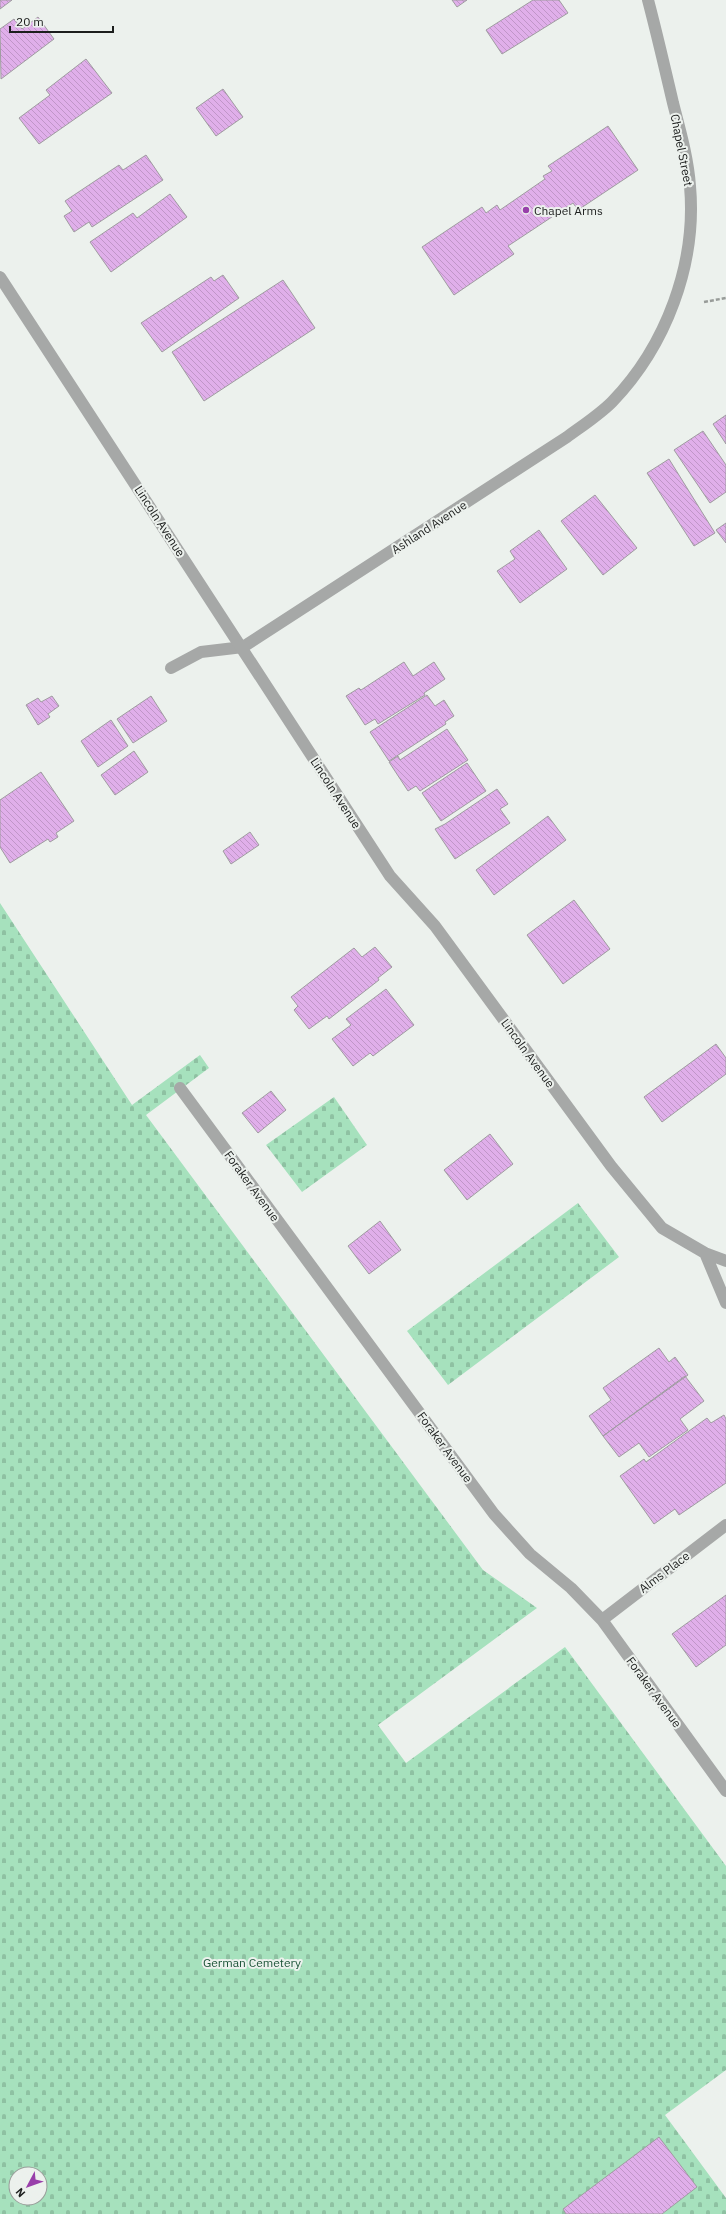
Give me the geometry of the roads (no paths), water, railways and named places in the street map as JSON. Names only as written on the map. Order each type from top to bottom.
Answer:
[{"type":"street","name":"Chapel Street","points":[[612,402],[642,366],[665,325],[682,280],[690,234],[690,186],[682,140],[648,0]]},
{"type":"street","name":"Lincoln Avenue","points":[[0,277],[243,647],[390,876],[435,926],[611,1166],[662,1228],[705,1253],[726,1261]]},
{"type":"street","name":"Ashland Avenue","points":[[243,647],[567,438],[612,402]]},
{"type":"street","points":[[170,668],[201,652],[243,647]]},
{"type":"street","name":"Foraker Avenue","points":[[180,1088],[494,1514],[530,1554],[571,1588],[602,1620],[726,1791]]},
{"type":"street","points":[[705,1253],[726,1303]]},
{"type":"street","name":"Alms Place","points":[[602,1620],[726,1525]]},
{"type":"place","name":"Chapel Arms","points":[[526,210]]},
{"type":"park label","name":"German Cemetery","points":[[252,1962]]}]
